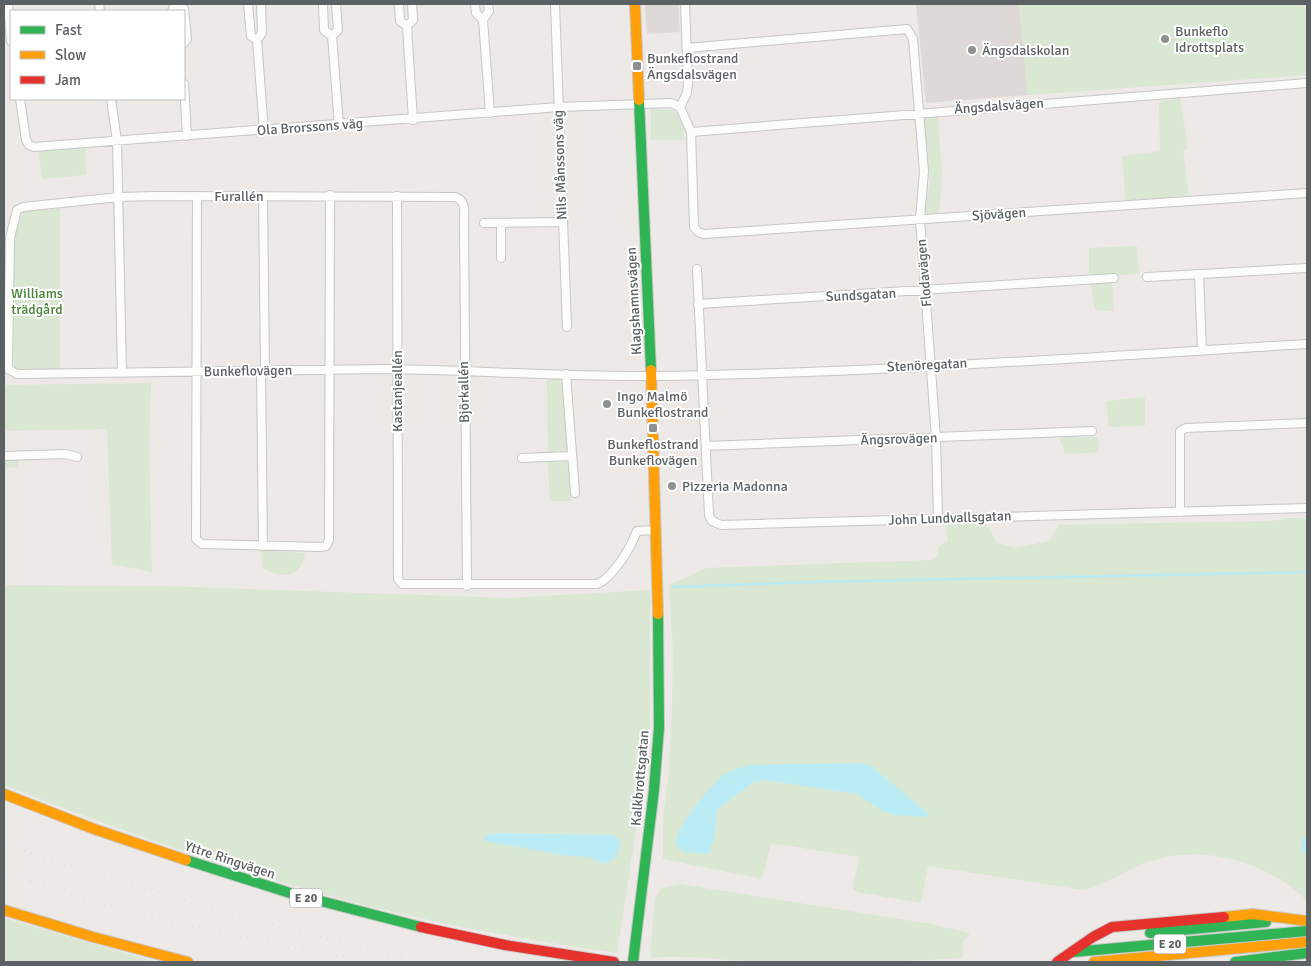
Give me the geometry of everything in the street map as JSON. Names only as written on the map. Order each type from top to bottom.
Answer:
[{"type":"main road","name":"Klagshamnsvägen","points":[[635,4],[651,376],[658,596]]},
{"type":"main road","name":"Kalkbrottsgatan","points":[[633,962],[654,790],[659,728],[658,596]]},
{"type":"main road","name":"Yttre Ringvägen","points":[[4,794],[125,840],[248,881],[318,901],[396,922],[486,941],[614,962]]},
{"type":"main road","points":[[4,910],[93,937],[188,962]]},
{"type":"main road","name":"E 20","points":[[1058,962],[1093,937],[1292,918],[1307,921]]},
{"type":"main road","name":"E 20","points":[[1084,944],[1307,926]]},
{"type":"main road","name":"E 20","points":[[1138,958],[1154,948],[1307,931]]},
{"type":"main road","name":"E 20","points":[[1073,952],[1307,937]]},
{"type":"main road","name":"E 20","points":[[1094,962],[1307,942]]},
{"type":"main road","name":"E 20","points":[[1168,962],[1307,947]]},
{"type":"main road","points":[[1234,962],[1307,953]]},
{"type":"main road","points":[[1283,962],[1307,959]]},
{"type":"street","points":[[8,4],[10,29]]},
{"type":"street","points":[[248,4],[250,36],[257,40]]},
{"type":"street","points":[[260,4],[262,33],[257,40],[264,131]]},
{"type":"street","points":[[323,4],[324,30],[332,36],[339,125]]},
{"type":"street","points":[[332,36],[338,30],[336,4]]},
{"type":"street","points":[[399,4],[400,21],[407,26]]},
{"type":"street","points":[[412,4],[413,20],[407,26],[413,120]]},
{"type":"street","points":[[475,4],[476,13],[483,20]]},
{"type":"street","points":[[488,4],[489,11],[483,20],[490,113]]},
{"type":"street","name":"Nils Månssons väg","points":[[555,4],[567,327]]},
{"type":"street","points":[[685,4],[687,93],[680,106],[691,132]]},
{"type":"street","points":[[172,10],[175,5],[180,5],[184,10]]},
{"type":"street","points":[[185,19],[187,39],[185,42]]},
{"type":"street","name":"Flodavägen","points":[[687,48],[907,30],[913,39],[924,171],[920,219],[932,365],[938,519]]},
{"type":"street","name":"Ängsdalsvägen","points":[[691,132],[918,112],[1307,83]]},
{"type":"street","name":"Ola Brorssons väg","points":[[20,100],[29,145],[34,147],[558,108],[671,102],[680,106]]},
{"type":"street","points":[[111,100],[117,141],[122,373]]},
{"type":"street","points":[[185,100],[187,136]]},
{"type":"street","name":"Sjövägen","points":[[691,132],[694,226],[698,232],[704,234],[1307,193]]},
{"type":"street","points":[[197,196],[196,539],[202,544],[320,547],[326,546],[329,540],[330,196]]},
{"type":"street","points":[[263,196],[263,546]]},
{"type":"street","name":"Furallén","points":[[17,210],[23,207],[119,197],[397,196],[455,197],[461,199]]},
{"type":"street","name":"Kastanjeallén","points":[[397,196],[398,570],[402,584],[467,586]]},
{"type":"street","name":"Björkallén","points":[[461,199],[463,202],[464,223],[467,586]]},
{"type":"street","name":"Bunkeflovägen","points":[[17,210],[10,238],[8,369],[17,374],[330,369],[651,376]]},
{"type":"street","points":[[484,223],[562,222]]},
{"type":"street","points":[[501,223],[501,258]]},
{"type":"street","points":[[1147,277],[1307,268]]},
{"type":"street","points":[[697,269],[706,446]]},
{"type":"street","points":[[1199,275],[1202,350]]},
{"type":"street","name":"Sundsgatan","points":[[698,304],[926,292],[1114,278]]},
{"type":"street","name":"Stenöregatan","points":[[651,376],[932,365],[1307,344]]},
{"type":"street","points":[[566,374],[574,492]]},
{"type":"street","points":[[1180,512],[1180,431],[1186,428],[1307,423]]},
{"type":"street","name":"Ängsrovägen","points":[[706,446],[1092,432]]},
{"type":"street","name":"John Lundvallsgatan","points":[[706,446],[709,515],[712,521],[721,525],[1307,508]]},
{"type":"street","points":[[4,456],[65,454],[77,457]]},
{"type":"street","points":[[522,458],[571,456]]},
{"type":"street","points":[[467,586],[597,584],[604,582],[630,550],[637,532],[656,530]]},
{"type":"shaded area","points":[[645,4],[678,4],[680,32],[647,34]]},
{"type":"shaded area","name":"Ängsdalskolan","points":[[916,4],[1019,4],[1028,95],[926,103]]},
{"type":"green space","name":"Bunkeflo Idrottsplats","points":[[1019,4],[1307,4],[1307,75],[1028,95]]},
{"type":"green space","points":[[1180,98],[1188,148],[1183,150],[1189,195],[1126,202],[1122,156],[1160,151],[1159,102]]},
{"type":"green space","points":[[651,109],[675,110],[684,128],[684,140],[651,140]]},
{"type":"green space","points":[[938,117],[942,175],[939,213],[925,213],[930,180],[922,119]]},
{"type":"green space","points":[[85,146],[86,175],[42,179],[38,150]]},
{"type":"green space","name":"Williams trädgård","points":[[60,209],[60,369],[14,369],[14,237],[24,210]]},
{"type":"green space","points":[[1137,246],[1139,274],[1089,277],[1089,248]]},
{"type":"green space","points":[[1112,283],[1114,311],[1095,310],[1091,284]]},
{"type":"green space","points":[[563,378],[567,450],[548,453],[547,379]]},
{"type":"green space","points":[[151,383],[149,441],[152,572],[112,564],[107,429],[4,431],[4,385]]},
{"type":"green space","points":[[1145,397],[1145,426],[1109,427],[1106,401]]},
{"type":"green space","points":[[1059,437],[1098,437],[1099,452],[1065,454]]},
{"type":"green space","points":[[4,459],[18,459],[18,467],[4,468]]},
{"type":"green space","points":[[567,461],[571,501],[550,501],[548,462]]},
{"type":"green space","points":[[1293,518],[1307,519],[1307,835],[1303,838],[1301,849],[1307,855],[1307,901],[1292,887],[1274,876],[1235,860],[1214,856],[1171,856],[1151,861],[1084,890],[928,866],[921,903],[857,892],[853,889],[859,857],[771,843],[762,879],[663,859],[663,816],[669,773],[672,703],[673,652],[669,585],[707,568],[932,560],[936,558],[939,546],[948,542],[946,523],[987,524],[997,543],[1015,548],[1049,541],[1059,525],[1269,521]],"holes":[[[862,763],[870,765],[929,815],[882,811],[857,794],[764,780],[754,782],[717,810],[714,840],[709,853],[719,779],[826,765]]]},
{"type":"green space","points":[[260,550],[305,553],[300,567],[290,574],[284,575],[270,572],[263,568]]},
{"type":"green space","points":[[4,585],[161,586],[507,598],[650,590],[650,739],[617,953],[463,927],[325,895],[186,852],[4,785]]},
{"type":"green space","points":[[680,884],[931,924],[970,933],[963,942],[962,958],[807,964],[690,957],[650,958],[655,898],[662,888]]},
{"type":"green space","points":[[4,918],[156,962],[4,962]]},
{"type":"water","points":[[862,763],[870,765],[930,815],[927,817],[894,815],[882,811],[857,794],[764,780],[754,782],[717,810],[714,840],[709,854],[684,852],[676,845],[685,820],[718,780],[733,770],[750,765]]},
{"type":"water","points":[[495,833],[611,835],[617,837],[620,844],[616,858],[606,863],[601,863],[589,857],[562,855],[484,841],[484,836]]},
{"type":"water","points":[[1307,835],[1307,855],[1301,849],[1303,838]]},
{"type":"waterway","points":[[673,587],[814,582],[1307,572]]},
{"type":"railway","points":[[4,845],[231,914],[418,962]]},
{"type":"railway","points":[[4,872],[95,901],[187,925],[280,945],[374,962]]},
{"type":"traffic: fast","points":[[639,100],[651,370]]},
{"type":"traffic: fast","points":[[633,962],[654,790],[659,728],[658,614]]},
{"type":"traffic: fast","points":[[186,860],[290,893],[421,927]]},
{"type":"traffic: fast","points":[[1150,933],[1266,922]]},
{"type":"traffic: fast","points":[[1073,952],[1307,931]]},
{"type":"traffic: fast","points":[[1235,962],[1307,953]]},
{"type":"traffic: slow","points":[[635,4],[639,100]]},
{"type":"traffic: slow","points":[[651,370],[658,614]]},
{"type":"traffic: slow","points":[[4,794],[94,829],[186,860]]},
{"type":"traffic: slow","points":[[4,910],[93,937],[188,962]]},
{"type":"traffic: slow","points":[[1224,917],[1253,914],[1307,921]]},
{"type":"traffic: slow","points":[[1094,962],[1307,942]]},
{"type":"traffic: jam","points":[[1057,962],[1093,937],[1112,927],[1224,917]]},
{"type":"traffic: jam","points":[[421,927],[505,945],[614,962]]},
{"type":"place","name":"Bunkeflo Idrottsplats","points":[[1165,39]]},
{"type":"place","name":"Ängsdalskolan","points":[[972,50]]},
{"type":"place","name":"Bunkeflostrand Ängsdalsvägen","points":[[637,66]]},
{"type":"place","name":"Ingo Malmö Bunkeflostrand","points":[[607,404]]},
{"type":"place","name":"Bunkeflostrand Bunkeflovägen","points":[[653,428]]},
{"type":"place","name":"Pizzeria Madonna","points":[[672,486]]}]
